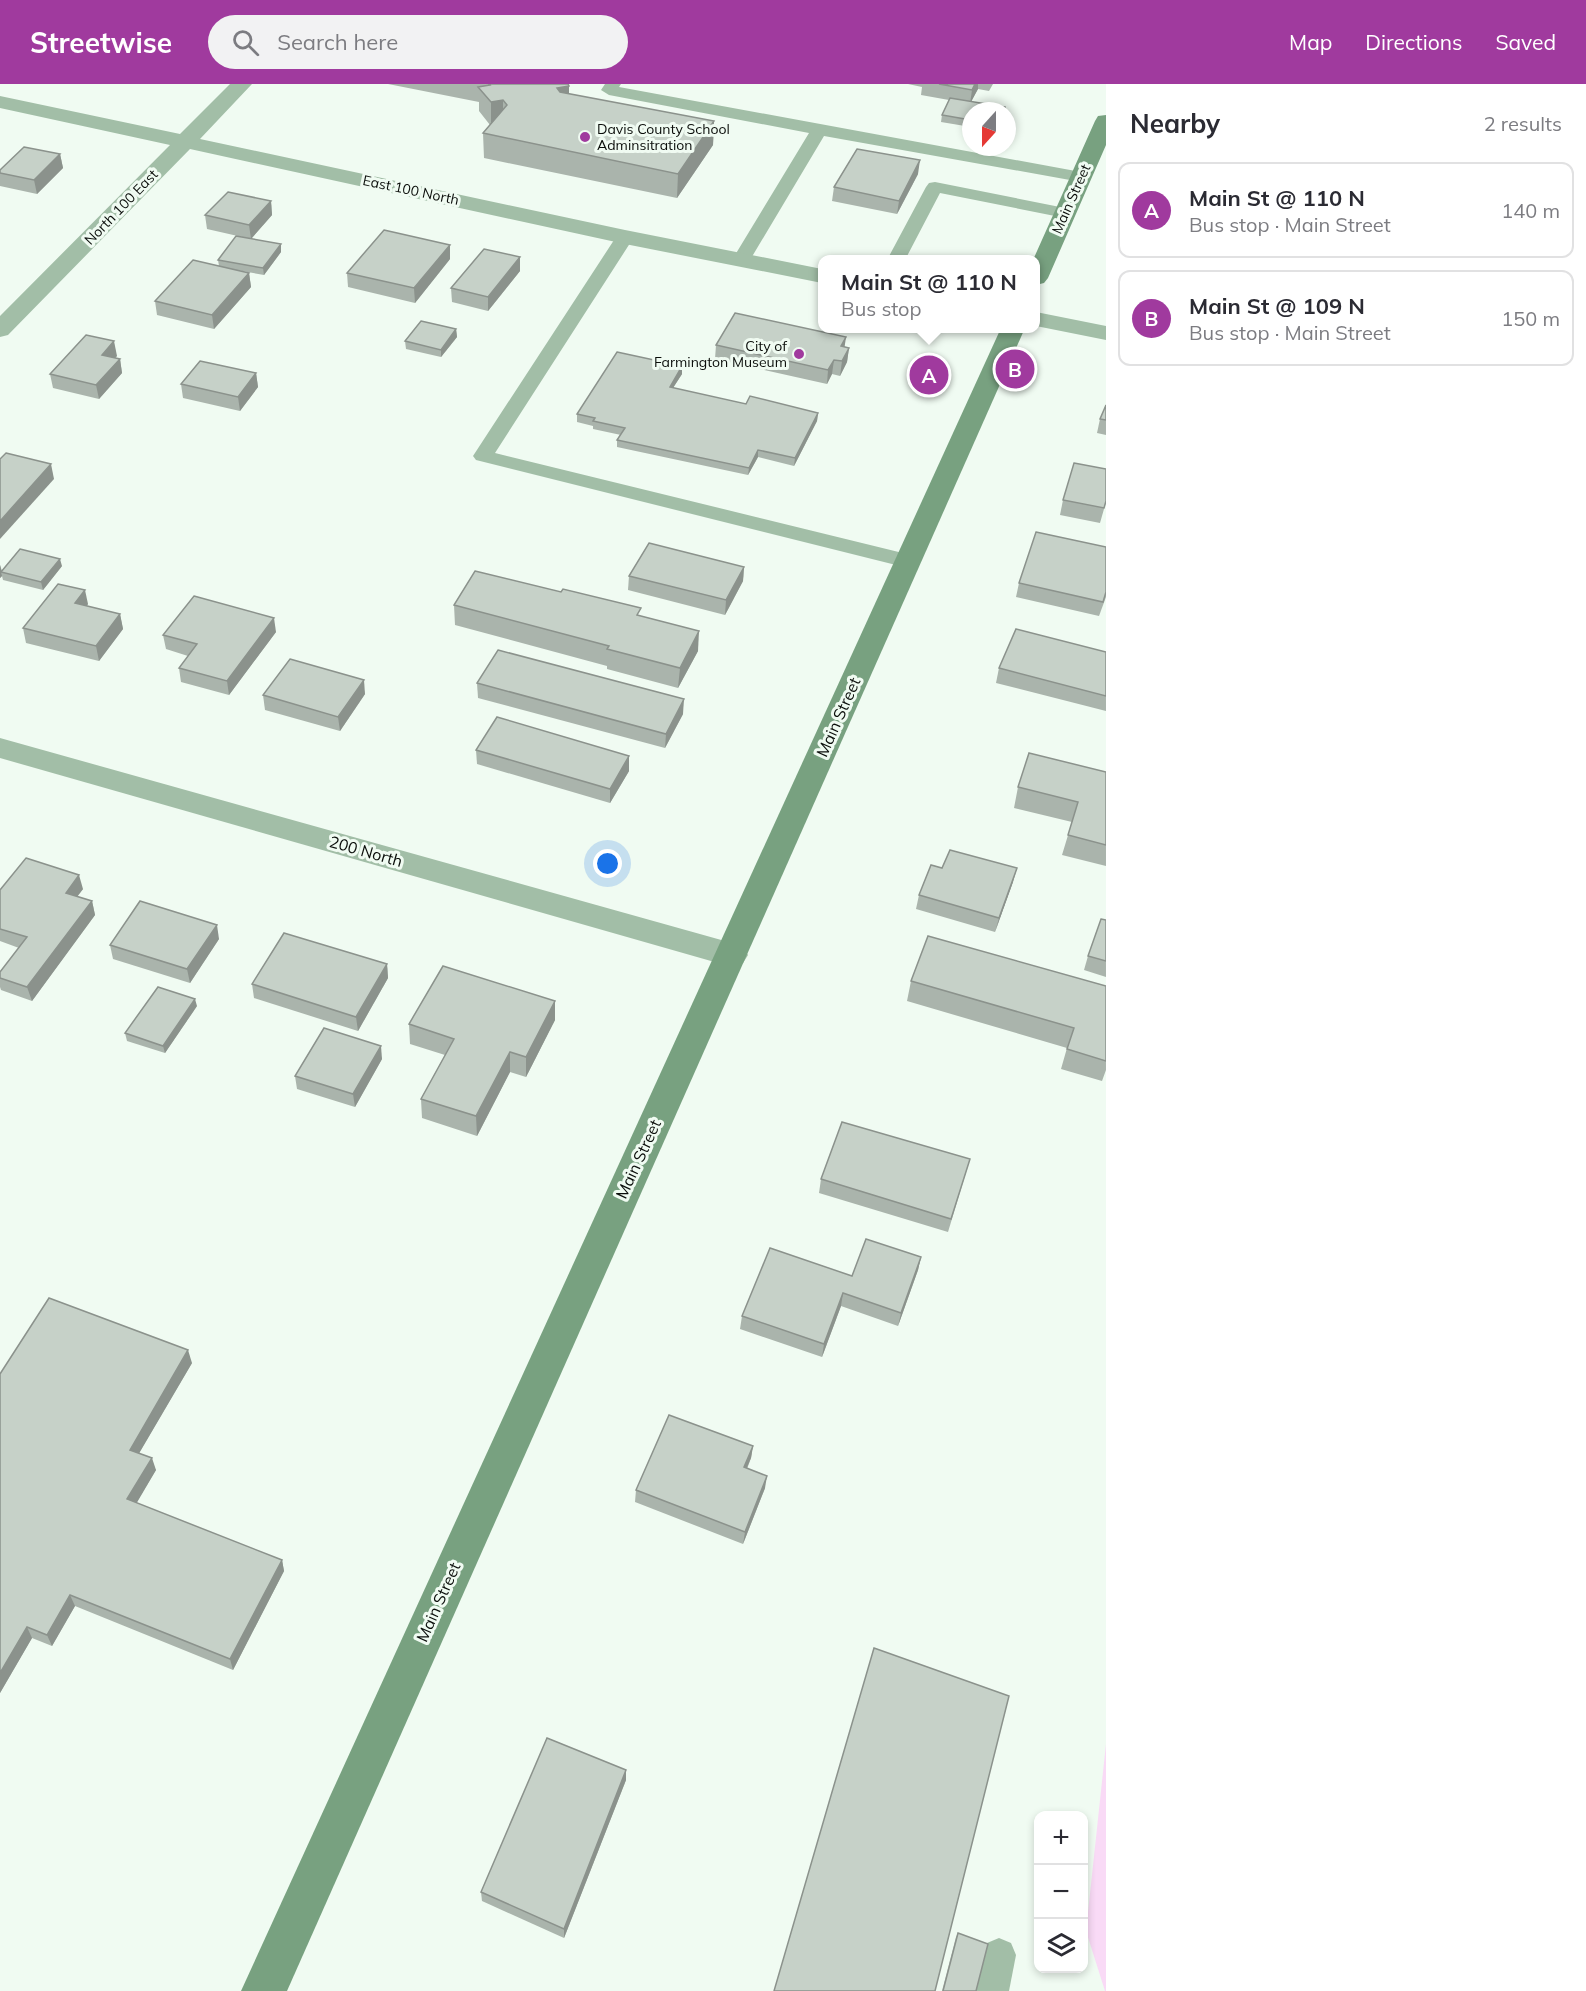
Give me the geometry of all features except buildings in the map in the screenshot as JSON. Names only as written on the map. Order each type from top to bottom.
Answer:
[{"type":"main road","name":"Main Street","points":[[1040,267],[1106,121]]},
{"type":"main road","name":"Main Street","points":[[264,1991],[1011,333]]},
{"type":"street","name":"North 100 East","points":[[0,330],[242,84]]},
{"type":"street","name":"East 100 North","points":[[0,102],[625,237],[818,275]]},
{"type":"street","points":[[1040,320],[1106,333]]},
{"type":"street","name":"200 North","points":[[0,748],[732,954]]},
{"type":"lane","points":[[613,84],[609,90],[1081,177]]},
{"type":"lane","points":[[741,260],[819,130]]},
{"type":"lane","points":[[899,255],[935,187],[1065,213]]},
{"type":"lane","points":[[625,237],[483,456],[908,561]]},
{"type":"lane","points":[[992,1991],[999,1955]]},
{"type":"shaded area","points":[[1106,1744],[1106,1991],[1088,1937],[1088,1912]]},
{"type":"place","name":"Davis County School Adminsitration","points":[[585,137]]},
{"type":"place","name":"City of Farmington Museum","points":[[799,354]]},
{"type":"place","name":"Main St @ 109 N","points":[[1015,369]]},
{"type":"place","name":"Main St @ 110 N","points":[[929,375]]}]
